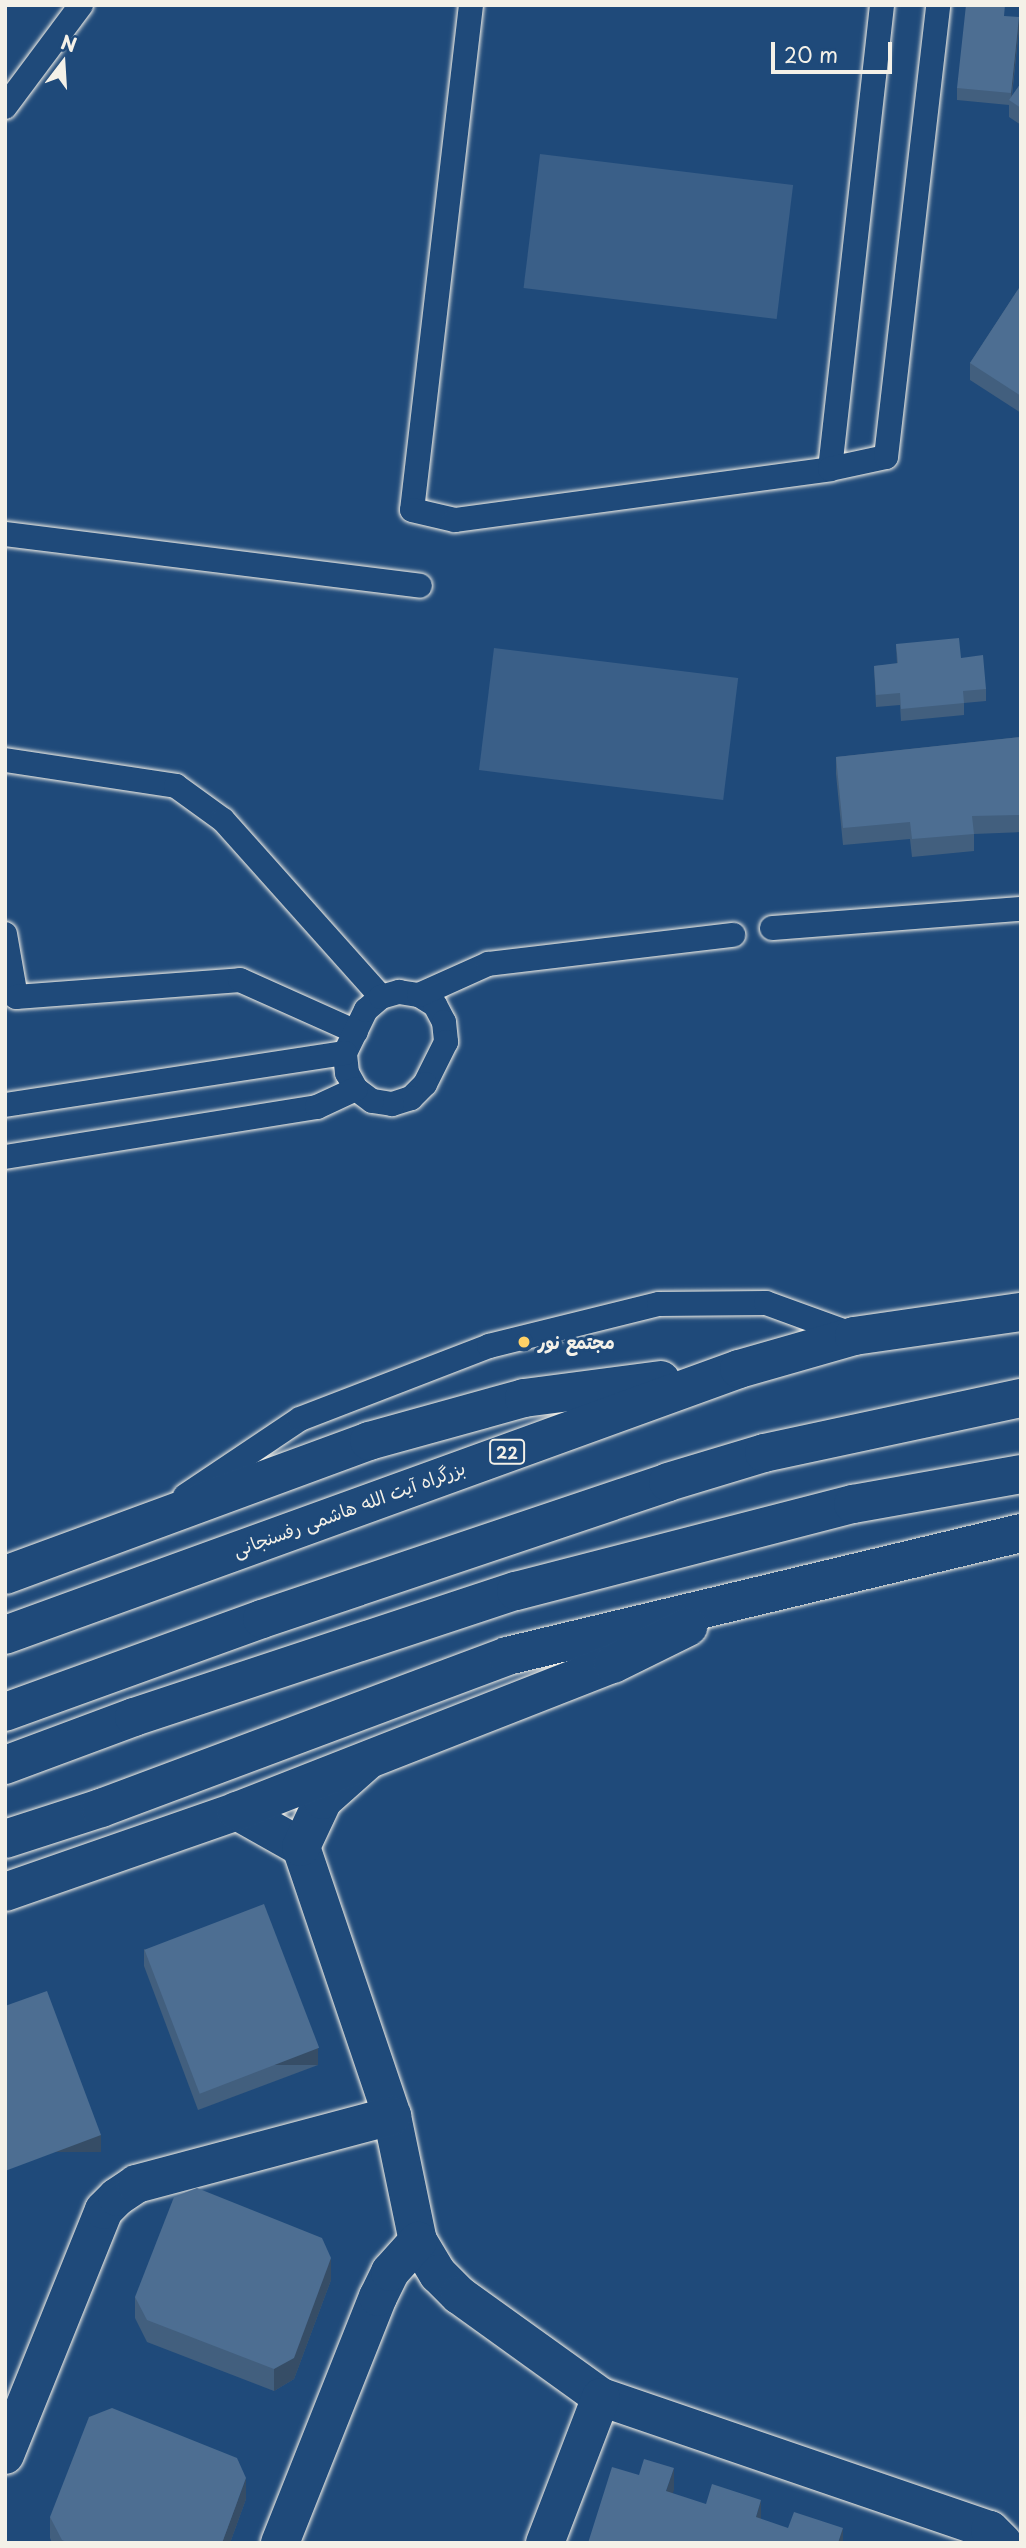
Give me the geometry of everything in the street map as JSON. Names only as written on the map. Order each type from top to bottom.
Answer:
[{"type":"main road","name":"بزرگراه آیت الله هاشمی رفسنجانی","points":[[5,1635],[739,1369],[855,1336],[1021,1312]]},
{"type":"main road","points":[[5,1575],[155,1516],[369,1441],[524,1398],[739,1369]]},
{"type":"main road","points":[[5,1712],[262,1619],[668,1482],[764,1453],[1021,1398]]},
{"type":"main road","points":[[5,1765],[134,1717],[516,1591],[853,1504],[1021,1474]]},
{"type":"main road","points":[[5,1839],[102,1808],[507,1656],[756,1594],[1021,1533]]},
{"type":"main road","points":[[5,1892],[237,1811],[375,1754],[614,1664],[756,1594]]},
{"type":"main road","points":[[301,1847],[323,1800],[375,1754]]},
{"type":"main road","points":[[237,1811],[301,1847],[392,2116],[418,2241],[438,2274],[459,2295],[601,2397],[990,2529],[1003,2543]]},
{"type":"main road","points":[[5,2455],[104,2210],[136,2183],[392,2116]]},
{"type":"main road","points":[[279,2543],[378,2297],[390,2272],[418,2241]]},
{"type":"main road","points":[[545,2543],[601,2397]]},
{"type":"lane","points":[[5,107],[81,5]]},
{"type":"lane","points":[[471,5],[412,510],[455,520],[830,469],[886,457],[938,5]]},
{"type":"lane","points":[[830,469],[883,5]]},
{"type":"lane","points":[[5,534],[420,586]]},
{"type":"lane","points":[[5,760],[176,786],[223,820],[381,997]]},
{"type":"lane","points":[[772,928],[1021,909]]},
{"type":"lane","points":[[5,934],[16,997],[240,980],[351,1042]]},
{"type":"lane","points":[[418,995],[488,964],[733,934]]},
{"type":"lane","points":[[399,992],[418,995],[435,1005],[444,1022],[446,1042],[425,1084],[411,1098],[392,1104],[372,1101],[356,1090],[347,1073],[351,1042],[366,1010],[381,997],[399,992]]},
{"type":"lane","points":[[5,1105],[351,1042]]},
{"type":"lane","points":[[5,1157],[317,1107],[356,1090]]},
{"type":"lane","points":[[155,1516],[300,1419],[489,1346],[659,1304],[766,1303],[855,1336]]},
{"type":"shaded area","points":[[540,154],[793,185],[777,319],[524,288]]},
{"type":"shaded area","points":[[494,648],[738,678],[723,800],[479,770]]},
{"type":"building","points":[[966,5],[1005,5],[1004,16],[1019,17],[1011,93],[957,88]]},
{"type":"building","points":[[1021,83],[1021,108],[1009,100]]},
{"type":"building","points":[[1021,285],[1021,396],[970,363]]},
{"type":"building","points":[[959,638],[961,658],[983,655],[986,689],[963,691],[964,703],[901,709],[900,693],[876,695],[874,666],[898,663],[896,644]]},
{"type":"building","points":[[1021,737],[1021,815],[972,816],[974,834],[912,839],[910,822],[843,828],[836,757]]},
{"type":"building","points":[[264,1904],[319,2048],[200,2094],[145,1950]]},
{"type":"building","points":[[47,1991],[101,2135],[5,2171],[5,2006]]},
{"type":"building","points":[[197,2188],[322,2238],[331,2258],[294,2358],[274,2369],[147,2320],[135,2297],[174,2197]]},
{"type":"building","points":[[112,2408],[237,2458],[246,2478],[222,2543],[69,2543],[62,2540],[50,2517],[89,2417]]},
{"type":"building","points":[[644,2459],[674,2468],[666,2491],[706,2504],[712,2484],[761,2500],[756,2517],[788,2528],[794,2512],[843,2528],[838,2543],[588,2543],[612,2467],[639,2475]]},
{"type":"place","name":"مجتمع نور","points":[[524,1342]]}]
